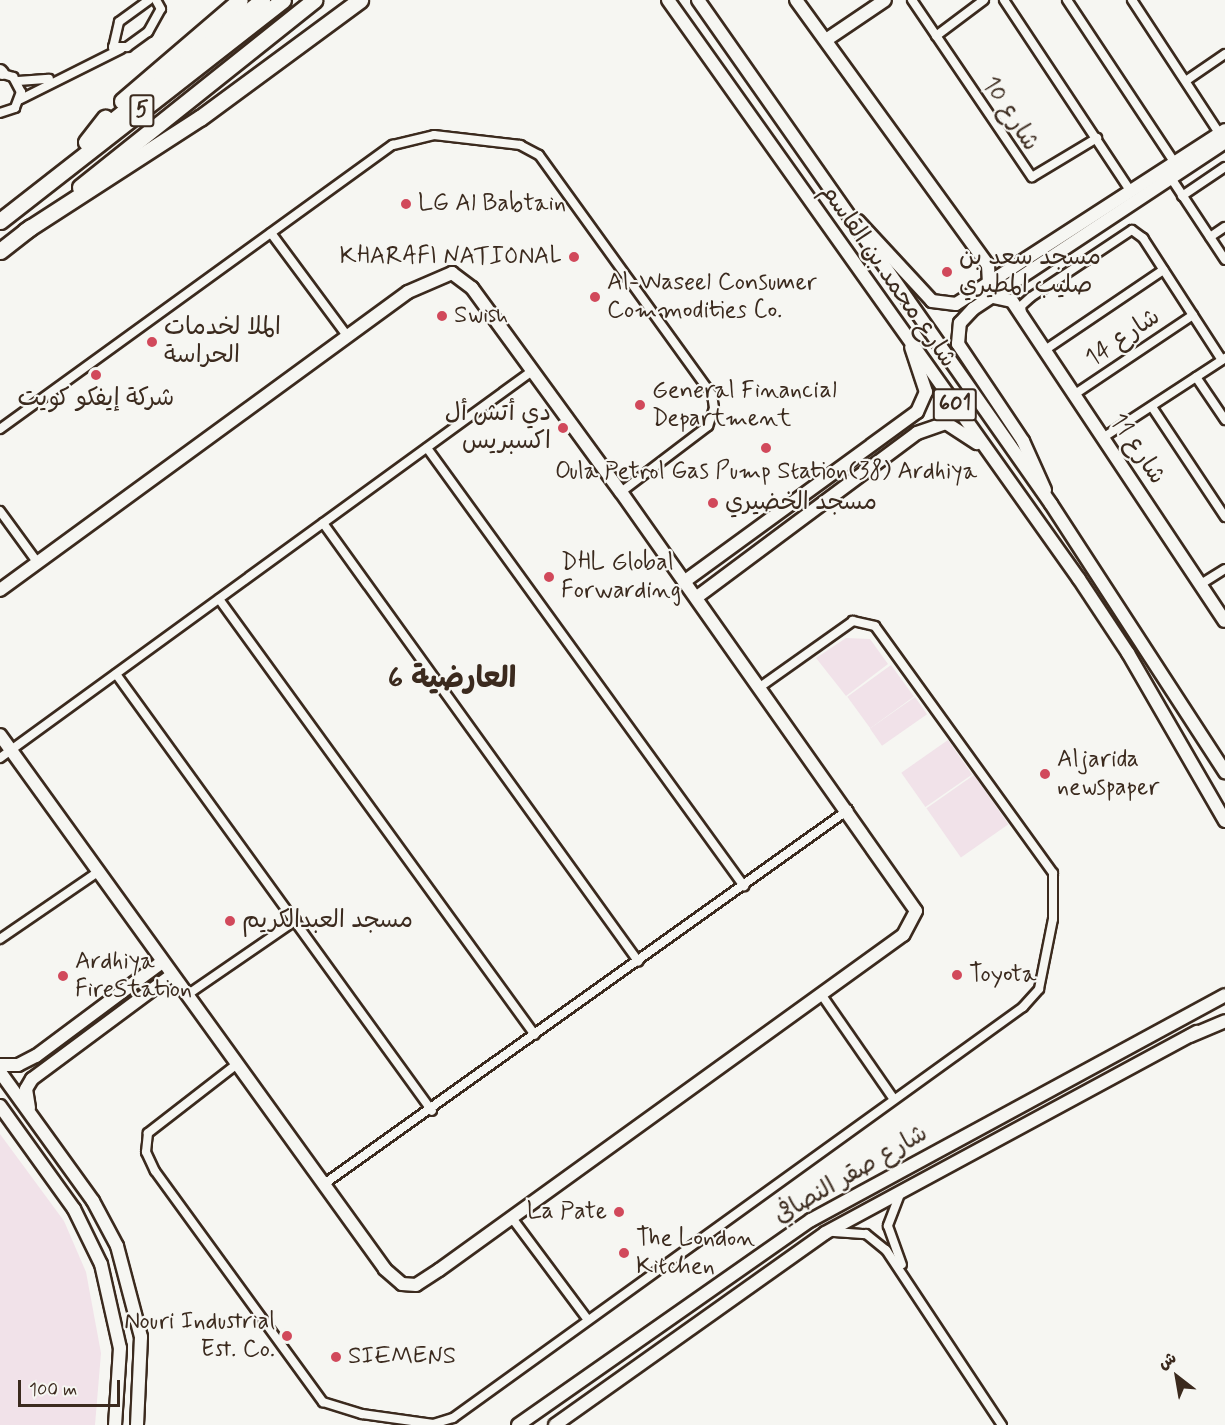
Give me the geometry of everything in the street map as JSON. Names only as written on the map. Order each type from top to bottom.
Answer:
[{"type":"highway","points":[[64,171],[86,142],[154,71],[240,0]]},
{"type":"highway","points":[[86,142],[262,0]]},
{"type":"highway","name":"5","points":[[0,221],[283,0]]},
{"type":"highway","name":"5","points":[[0,251],[314,0]]},
{"type":"highway","points":[[25,231],[200,118],[360,0]]},
{"type":"street","points":[[1,73],[18,81],[75,70],[111,39],[123,17],[149,0]]},
{"type":"street","points":[[156,0],[161,9]]},
{"type":"street","points":[[2,113],[21,99],[144,37],[166,0]]},
{"type":"street","name":"شارع محمد بن القاسم","points":[[668,0],[1079,579],[1128,653],[1225,821]]},
{"type":"street","name":"شارع محمد بن القاسم","points":[[698,0],[851,214],[1052,504],[1225,772]]},
{"type":"street","points":[[796,0],[988,265],[1016,274]]},
{"type":"street","points":[[826,40],[885,0]]},
{"type":"street","name":"شارع 10","points":[[912,0],[1032,177],[1097,138]]},
{"type":"street","points":[[936,36],[984,0]]},
{"type":"street","points":[[1004,0],[1131,192]]},
{"type":"street","points":[[1067,0],[1175,163]]},
{"type":"street","points":[[1132,0],[1223,135]]},
{"type":"street","points":[[111,39],[120,49]]},
{"type":"street","points":[[1187,80],[1225,54]]},
{"type":"street","points":[[18,81],[21,99]]},
{"type":"street","points":[[987,293],[1012,301],[1016,274],[1131,192],[1223,135]]},
{"type":"street","points":[[851,214],[938,304],[956,304],[987,293],[1171,178],[1223,135]]},
{"type":"street","points":[[0,429],[271,233],[412,137],[533,150],[712,395],[708,426],[621,492]]},
{"type":"street","points":[[1182,196],[1225,167]]},
{"type":"street","points":[[1171,178],[1225,260]]},
{"type":"street","points":[[1210,237],[1225,227]]},
{"type":"street","points":[[1022,315],[1021,306],[1031,297],[1132,230],[1143,238],[1224,359],[1104,437]]},
{"type":"street","points":[[271,233],[348,336]]},
{"type":"street","points":[[988,265],[987,293],[960,323],[958,344],[1023,441],[1052,504]]},
{"type":"street","points":[[1045,350],[1163,270]]},
{"type":"street","points":[[0,590],[423,282],[452,273],[472,288],[621,492],[848,810],[916,911],[903,935],[416,1285],[402,1284],[385,1269],[98,872],[5,754],[0,735]]},
{"type":"street","name":"شارع 11","points":[[1012,301],[1225,621]]},
{"type":"street","name":"شارع 14","points":[[1075,394],[1193,315]]},
{"type":"street","points":[[685,581],[906,422],[922,406],[926,392],[910,343]]},
{"type":"street","points":[[5,754],[532,371]]},
{"type":"street","points":[[1196,377],[1225,420]]},
{"type":"street","points":[[1152,407],[1225,517]]},
{"type":"street","points":[[906,422],[918,423],[917,433]]},
{"type":"street","points":[[697,597],[917,433],[946,423],[971,435],[1079,579]]},
{"type":"street","points":[[427,447],[744,886]]},
{"type":"street","points":[[0,511],[37,562]]},
{"type":"street","points":[[323,524],[638,961]]},
{"type":"street","points":[[1201,584],[1225,568]]},
{"type":"street","points":[[219,599],[536,1035]]},
{"type":"street","points":[[237,1064],[147,1133],[146,1152],[323,1402],[362,1414],[441,1423],[1023,1007],[1039,989],[1053,919],[1053,873],[875,626],[853,621],[760,687]]},
{"type":"street","points":[[1128,653],[1132,644],[1139,645],[1193,732],[1213,752]]},
{"type":"street","points":[[116,674],[432,1111]]},
{"type":"street","points":[[324,1184],[432,1111],[848,810]]},
{"type":"street","points":[[0,939],[98,872]]},
{"type":"street","points":[[187,995],[296,920]]},
{"type":"street","points":[[0,1065],[26,1062],[162,962]]},
{"type":"street","points":[[31,1114],[28,1085],[70,1048],[172,975]]},
{"type":"street","points":[[821,994],[893,1098]]},
{"type":"street","name":"شارع صقر النصافي","points":[[518,1425],[811,1220],[1225,995]]},
{"type":"street","name":"شارع صقر النصافي","points":[[555,1425],[825,1233],[1225,1016]]},
{"type":"street","points":[[1190,1036],[1225,1021]]},
{"type":"street","points":[[62,1036],[70,1048]]},
{"type":"street","points":[[0,1072],[93,1201],[125,1266],[141,1337],[138,1424]]},
{"type":"street","points":[[0,1106],[4,1116],[74,1209],[108,1283],[122,1371],[115,1425]]},
{"type":"street","points":[[904,1189],[889,1216],[892,1247],[1009,1425]]},
{"type":"street","points":[[512,1218],[588,1320]]},
{"type":"street","points":[[825,1233],[851,1230],[886,1250],[1002,1425]]},
{"type":"shaded area","points":[[846,638],[870,639],[888,664],[846,696],[816,658]]},
{"type":"shaded area","points":[[891,665],[914,697],[870,728],[847,697]]},
{"type":"shaded area","points":[[915,697],[927,714],[882,746],[870,729]]},
{"type":"shaded area","points":[[948,740],[972,774],[925,807],[901,773]]},
{"type":"shaded area","points":[[974,775],[1008,824],[961,857],[926,808]]},
{"type":"shaded area","points":[[0,1134],[64,1221],[86,1272],[101,1353],[95,1425],[0,1425]]},
{"type":"place","name":"LG Al Babtain","points":[[406,204]]},
{"type":"place","name":"KHARAFI NATIONAL","points":[[574,257]]},
{"type":"place","name":"مسجد سعد بن صليب المطيري","points":[[947,272]]},
{"type":"place","name":"Al-Waseel Consumer Commodities Co.","points":[[595,297]]},
{"type":"place","name":"Swish","points":[[442,316]]},
{"type":"place","name":"الملا لخدمات الحراسة","points":[[152,342]]},
{"type":"place","name":"شركة إيفكو كويت","points":[[96,375]]},
{"type":"place","name":"General Financial Department","points":[[640,405]]},
{"type":"place","name":"دي أتش أل اكسبريس","points":[[563,428]]},
{"type":"place","name":"Oula Petrol Gas Pump Station(38) Ardhiya","points":[[766,448]]},
{"type":"place","name":"مسجد الخضيري","points":[[713,503]]},
{"type":"place","name":"DHL Global Forwarding","points":[[549,577]]},
{"type":"place","name":"Aljarida newspaper","points":[[1045,774]]},
{"type":"place","name":"مسجد العبدالكريم","points":[[230,921]]},
{"type":"place","name":"Toyota","points":[[957,975]]},
{"type":"place","name":"Ardhiya FireStation","points":[[63,976]]},
{"type":"place","name":"La Pate","points":[[619,1212]]},
{"type":"place","name":"The London Kitchen","points":[[624,1253]]},
{"type":"place","name":"Nouri Industrial Est. Co.","points":[[287,1336]]},
{"type":"place","name":"SIEMENS","points":[[336,1357]]},
{"type":"district","name":"العارضية 6","points":[[452,679]]}]
